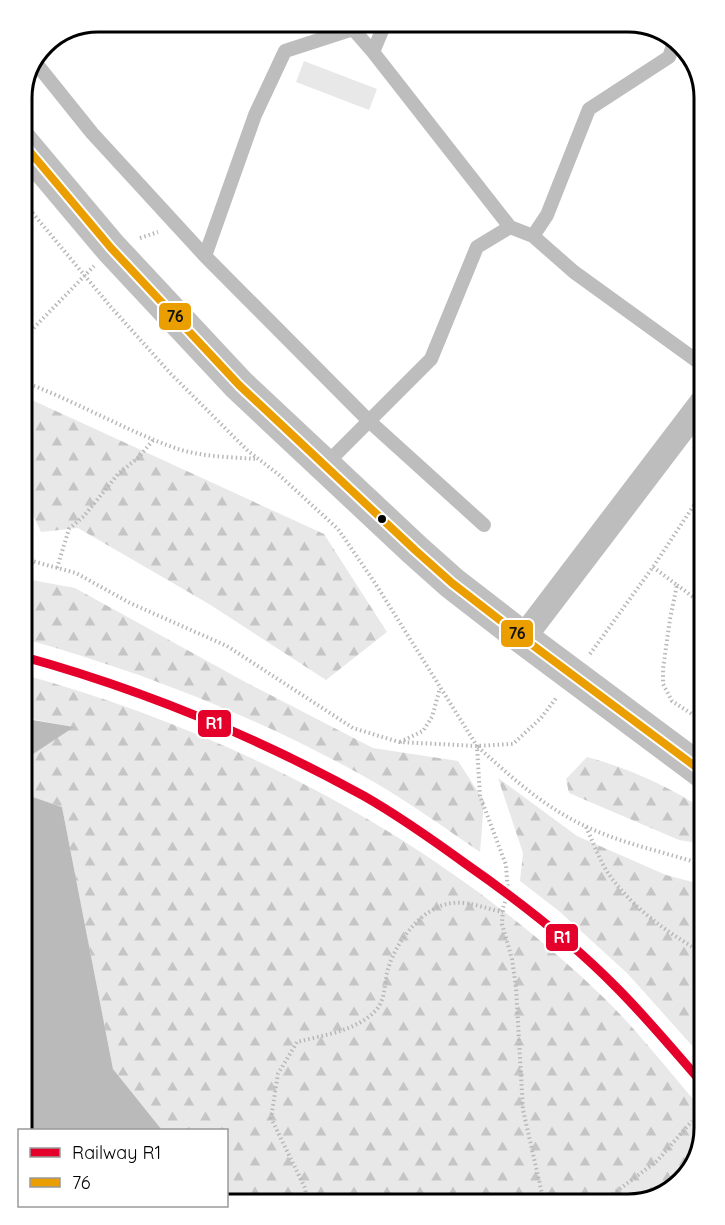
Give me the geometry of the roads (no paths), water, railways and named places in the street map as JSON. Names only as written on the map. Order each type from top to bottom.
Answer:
[{"type":"street","points":[[32,154],[111,248],[238,385],[324,466],[452,583],[694,766]]},
{"type":"street","points":[[523,638],[694,413]]},
{"type":"lane","points":[[205,256],[255,115],[285,51],[334,31]]},
{"type":"lane","points":[[356,31],[510,227],[533,236],[574,272],[694,359]]},
{"type":"lane","points":[[374,52],[382,32]]},
{"type":"lane","points":[[533,236],[548,215],[589,109],[669,57],[672,49]]},
{"type":"lane","points":[[39,67],[92,134],[205,256],[369,422],[484,525]]},
{"type":"lane","points":[[324,466],[431,359],[477,247],[510,227]]},
{"type":"rail line","name":"R1","points":[[31,659],[110,683],[197,716],[281,753],[390,812],[486,878],[563,938],[599,970],[694,1073]]}]
